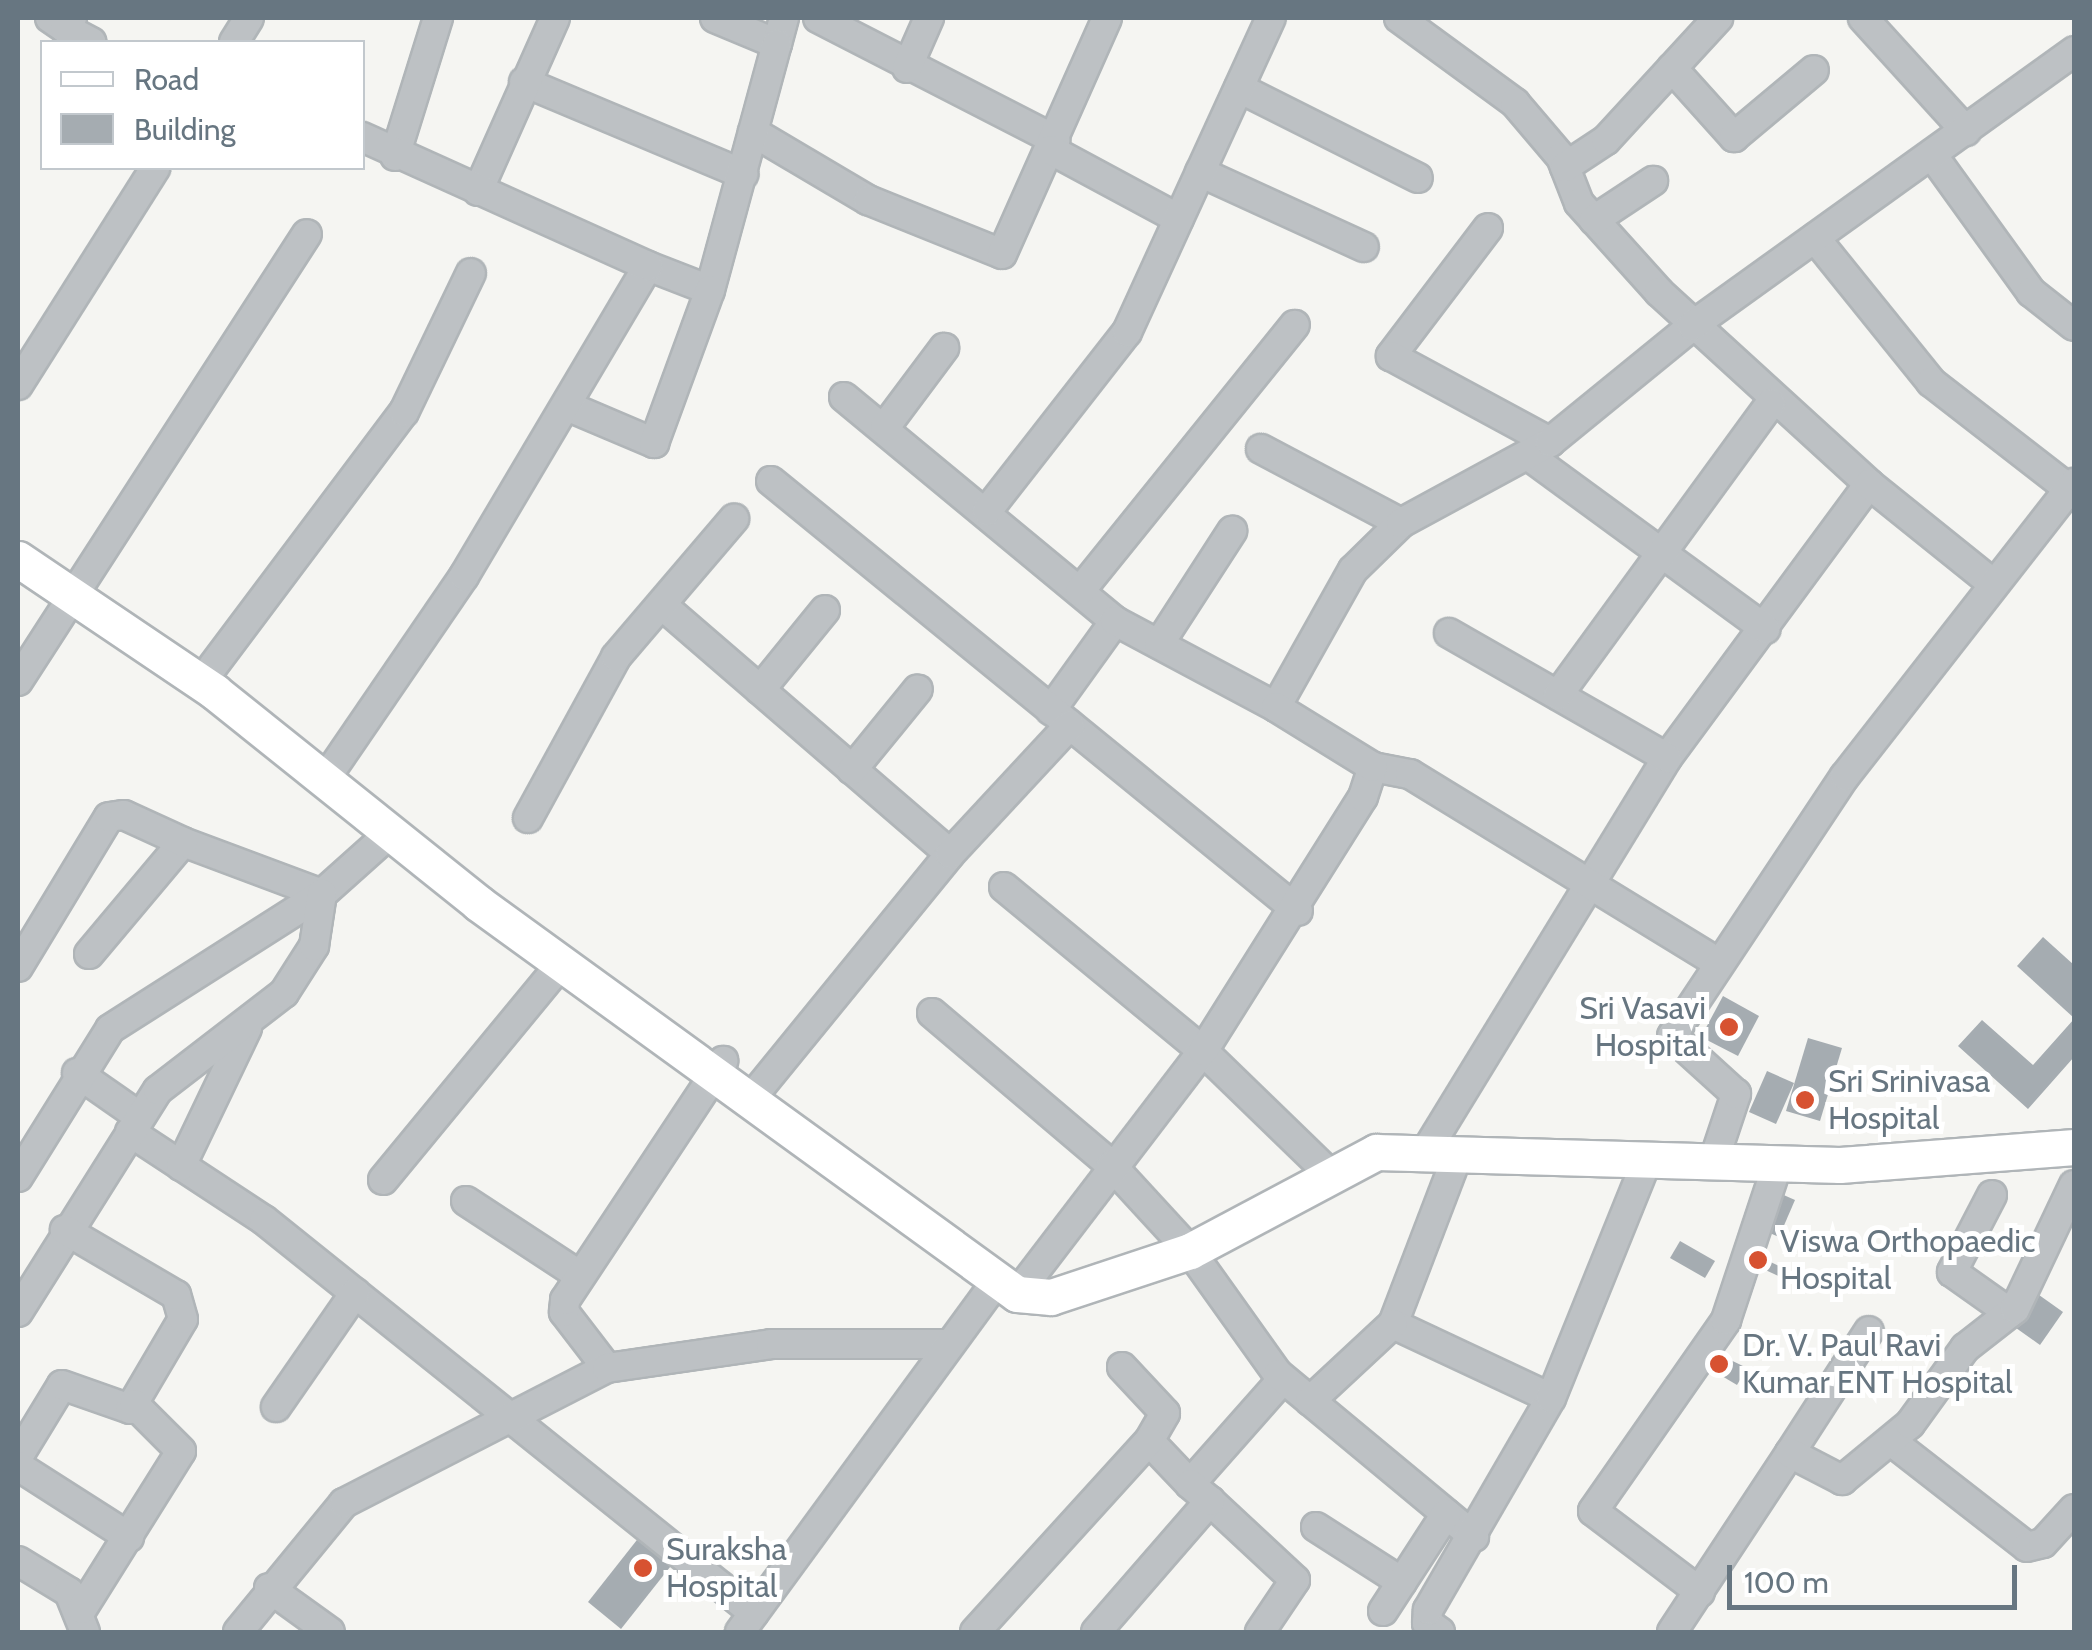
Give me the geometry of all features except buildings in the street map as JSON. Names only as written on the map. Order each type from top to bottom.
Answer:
[{"type":"main road","points":[[18,536],[390,834],[484,893],[1007,1286],[1050,1297],[1190,1251],[1376,1152],[1778,1163],[2074,1147]]},
{"type":"main road","points":[[18,559],[81,587],[213,666],[562,963],[732,1080]]},
{"type":"street","points":[[235,40],[248,18]]},
{"type":"street","points":[[395,156],[438,18]]},
{"type":"street","points":[[478,191],[555,18]]},
{"type":"street","points":[[566,406],[654,443],[710,290],[780,31],[715,18]]},
{"type":"street","points":[[818,18],[1053,145],[1179,219]]},
{"type":"street","points":[[907,68],[929,18]]},
{"type":"street","points":[[754,132],[868,200],[993,256],[1008,248],[1107,18]]},
{"type":"street","points":[[987,512],[1127,332],[1271,18]]},
{"type":"street","points":[[1400,18],[1515,103],[1566,167],[1594,220],[1692,326],[1771,403],[1992,583]]},
{"type":"street","points":[[1566,167],[1606,140],[1718,18]]},
{"type":"street","points":[[1863,18],[1966,131]]},
{"type":"street","points":[[62,21],[88,40]]},
{"type":"street","points":[[1276,707],[1353,570],[1401,523],[1540,449],[1692,326],[2074,52]]},
{"type":"street","points":[[1672,68],[1734,137],[1814,70]]},
{"type":"street","points":[[524,82],[744,174]]},
{"type":"street","points":[[1239,88],[1418,178]]},
{"type":"street","points":[[365,139],[395,156],[710,290]]},
{"type":"street","points":[[1932,156],[2031,292],[2074,326]]},
{"type":"street","points":[[18,385],[153,170]]},
{"type":"street","points":[[1200,172],[1364,247]]},
{"type":"street","points":[[1594,220],[1654,180]]},
{"type":"street","points":[[1488,228],[1390,356],[1540,449],[1661,552],[1765,629]]},
{"type":"street","points":[[18,680],[307,234]]},
{"type":"street","points":[[1714,1160],[1736,1094],[1672,1036],[1714,961],[1992,583],[2072,486],[1931,382],[1815,238]]},
{"type":"street","points":[[334,766],[566,406],[648,266]]},
{"type":"street","points":[[213,666],[404,412],[471,273]]},
{"type":"street","points":[[1080,591],[1296,325]]},
{"type":"street","points":[[884,428],[944,348]]},
{"type":"street","points":[[844,397],[1115,621],[1276,707],[1373,767],[1410,774],[1714,961]]},
{"type":"street","points":[[1558,695],[1771,403]]},
{"type":"street","points":[[1262,449],[1401,523]]},
{"type":"street","points":[[771,482],[1298,911]]},
{"type":"street","points":[[1310,1401],[1393,1324],[1442,1152],[1588,880],[1668,758],[1869,484]]},
{"type":"street","points":[[528,818],[616,657],[664,606],[734,519]]},
{"type":"street","points":[[1158,644],[1232,531]]},
{"type":"street","points":[[664,606],[950,854]]},
{"type":"street","points":[[760,690],[825,610]]},
{"type":"street","points":[[607,1368],[564,1312],[579,1275],[732,1080],[950,854],[1061,717],[1115,621]]},
{"type":"street","points":[[1449,633],[1668,758]]},
{"type":"street","points":[[852,770],[918,688]]},
{"type":"street","points":[[77,1073],[181,1166],[355,1293],[510,1416],[747,1623],[948,1344],[1007,1286],[1111,1166],[1202,1051],[1298,911],[1373,767]]},
{"type":"street","points":[[18,967],[109,818],[124,815],[183,842],[322,894]]},
{"type":"street","points":[[18,1178],[77,1073],[110,1029],[152,997],[322,894],[390,834]]},
{"type":"street","points":[[89,954],[183,842]]},
{"type":"street","points":[[1004,888],[1202,1051],[1332,1176]]},
{"type":"street","points":[[181,1166],[246,1028],[314,946],[322,894]]},
{"type":"street","points":[[383,1180],[562,963]]},
{"type":"street","points":[[932,1013],[1111,1166],[1190,1251],[1282,1380],[1096,1632]]},
{"type":"street","points":[[18,1312],[65,1230],[173,1072],[246,1028]]},
{"type":"street","points":[[1440,1632],[1425,1617],[1551,1398],[1647,1160]]},
{"type":"street","points":[[1700,1592],[1594,1511],[1726,1320],[1778,1163]]},
{"type":"street","points":[[1790,1452],[1842,1480],[1891,1441],[1965,1348],[2010,1313],[2066,1224],[2074,1185]]},
{"type":"street","points":[[1992,1195],[1952,1272],[2010,1313]]},
{"type":"street","points":[[466,1201],[579,1275]]},
{"type":"street","points":[[18,1457],[62,1385],[78,1384],[120,1410],[134,1404],[183,1319],[182,1302],[65,1230]]},
{"type":"street","points":[[276,1406],[355,1293]]},
{"type":"street","points":[[1393,1324],[1551,1398]]},
{"type":"street","points":[[1672,1632],[1868,1331]]},
{"type":"street","points":[[238,1632],[269,1588],[344,1503],[607,1368],[772,1344],[948,1344]]},
{"type":"street","points":[[975,1632],[1148,1441],[1165,1414],[1122,1367]]},
{"type":"street","points":[[1278,1374],[1474,1536]]},
{"type":"street","points":[[18,1561],[84,1621],[181,1451],[176,1436],[134,1404]]},
{"type":"street","points":[[1148,1441],[1295,1580],[1260,1632]]},
{"type":"street","points":[[1891,1441],[2027,1546],[2044,1543],[2074,1509]]},
{"type":"street","points":[[18,1466],[129,1537]]},
{"type":"street","points":[[1383,1610],[1446,1514]]},
{"type":"street","points":[[1316,1527],[1402,1582]]},
{"type":"street","points":[[269,1588],[330,1632]]},
{"type":"place","name":"Sri Vasavi Hospital","points":[[1729,1027]]},
{"type":"place","name":"Sri Srinivasa Hospital","points":[[1805,1100]]},
{"type":"place","name":"Viswa Orthopaedic Hospital","points":[[1758,1260]]},
{"type":"place","name":"Dr. V. Paul Ravi Kumar ENT Hospital","points":[[1719,1364]]},
{"type":"place","name":"Suraksha Hospital","points":[[643,1568]]}]
